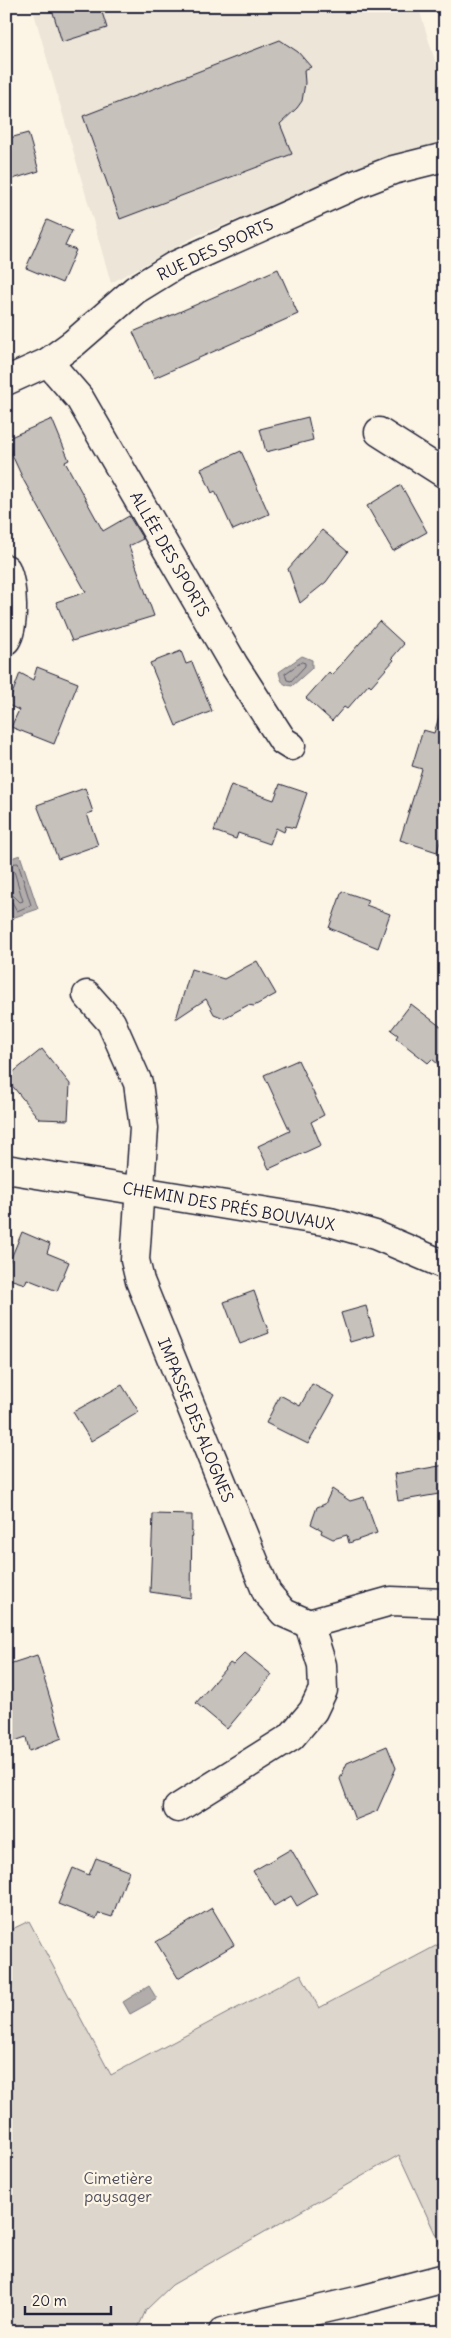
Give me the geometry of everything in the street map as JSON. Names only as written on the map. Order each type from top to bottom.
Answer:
[{"type":"street","name":"RUE DES SPORTS","points":[[6,381],[48,362],[74,343],[135,290],[174,266],[357,184],[393,170],[445,157]]},
{"type":"street","name":"ALLÉE DES SPORTS","points":[[48,362],[80,399],[234,665],[283,741],[291,746]]},
{"type":"street","points":[[379,432],[445,474]]},
{"type":"street","points":[[6,569],[12,604],[11,633],[6,640]]},
{"type":"street","name":"IMPASSE DES ALOGNES","points":[[87,995],[111,1022],[138,1083],[144,1128],[135,1260],[140,1281],[266,1593],[284,1612],[309,1624]]},
{"type":"street","name":"CHEMIN DES PRÉS BOUVAUX","points":[[6,1169],[330,1222],[375,1234],[445,1265]]},
{"type":"street","points":[[178,1808],[290,1737],[312,1710],[323,1690],[322,1665],[309,1624],[391,1601],[445,1603]]},
{"type":"street","points":[[223,2332],[361,2300],[445,2278]]},
{"type":"shaded area","points":[[32,6],[418,6],[445,93],[445,144],[400,155],[196,236],[111,283]]},
{"type":"green space","name":"Cimetière paysager","points":[[29,1921],[111,2075],[301,1974],[319,2008],[445,1941],[445,2255],[399,2155],[172,2285],[146,2310],[138,2328],[121,2332],[6,2332],[6,1932]]},
{"type":"water","points":[[302,656],[312,660],[312,668],[292,686],[284,684],[279,672]]},
{"type":"water","points":[[20,855],[38,909],[12,918],[6,899],[6,860]]},
{"type":"water","points":[[149,1986],[157,1999],[130,2014],[123,2002]]},
{"type":"building","points":[[51,6],[100,6],[107,28],[62,42]]},
{"type":"building","points":[[280,40],[298,52],[311,67],[304,70],[305,83],[302,101],[280,124],[292,154],[120,219],[83,116]]},
{"type":"building","points":[[28,133],[39,171],[6,181],[6,139]]},
{"type":"building","points":[[47,220],[72,231],[65,246],[76,250],[62,283],[26,268]]},
{"type":"building","points":[[278,269],[298,314],[154,378],[133,332]]},
{"type":"building","points":[[308,417],[313,440],[266,452],[260,429]]},
{"type":"building","points":[[52,419],[69,460],[65,462],[103,531],[129,516],[143,539],[129,546],[154,616],[72,641],[56,602],[86,592],[24,481],[6,442],[6,439]]},
{"type":"building","points":[[241,451],[269,514],[233,530],[215,491],[212,493],[201,469]]},
{"type":"building","points":[[401,485],[427,532],[393,551],[367,506]]},
{"type":"building","points":[[322,530],[348,552],[326,582],[300,603],[288,569]]},
{"type":"building","points":[[379,621],[404,644],[392,658],[394,660],[371,686],[369,684],[347,709],[344,707],[332,721],[306,698],[329,672],[332,675]]},
{"type":"building","points":[[181,651],[186,664],[192,662],[212,711],[176,726],[150,663]]},
{"type":"building","points":[[37,667],[78,683],[54,744],[11,727],[19,710],[8,705],[20,673],[33,680]]},
{"type":"building","points":[[440,714],[445,715],[445,826],[437,852],[400,840],[422,769],[412,766],[423,730],[434,733]]},
{"type":"building","points":[[280,784],[307,793],[295,828],[286,826],[284,832],[276,828],[270,844],[238,833],[236,839],[214,831],[231,785],[274,800]]},
{"type":"building","points":[[85,788],[93,812],[87,814],[98,845],[58,859],[37,805]]},
{"type":"building","points":[[342,891],[368,900],[366,905],[390,914],[378,948],[329,928]]},
{"type":"building","points":[[257,961],[276,994],[254,1006],[248,1005],[224,1018],[214,1014],[206,999],[176,1019],[191,969],[224,979]]},
{"type":"building","points":[[411,1004],[445,1030],[445,1070],[432,1059],[428,1063],[396,1038],[398,1035],[391,1030]]},
{"type":"building","points":[[42,1049],[70,1084],[68,1120],[39,1119],[6,1078]]},
{"type":"building","points":[[298,1060],[324,1115],[311,1122],[321,1145],[269,1169],[258,1146],[290,1131],[264,1075]]},
{"type":"building","points":[[22,1232],[50,1244],[47,1253],[69,1262],[57,1291],[27,1279],[25,1284],[6,1278],[6,1270]]},
{"type":"building","points":[[254,1291],[269,1333],[240,1344],[224,1302]]},
{"type":"building","points":[[366,1306],[374,1335],[350,1342],[341,1313]]},
{"type":"building","points":[[312,1384],[335,1396],[308,1444],[266,1423],[280,1395],[300,1406]]},
{"type":"building","points":[[122,1385],[139,1412],[91,1441],[73,1412]]},
{"type":"building","points":[[445,1465],[445,1493],[398,1501],[394,1474]]},
{"type":"building","points":[[332,1489],[350,1501],[364,1497],[377,1533],[349,1543],[347,1535],[333,1539],[321,1533],[322,1530],[311,1524],[317,1507],[325,1504]]},
{"type":"building","points":[[153,1514],[192,1515],[191,1598],[150,1592]]},
{"type":"building","points":[[245,1653],[272,1675],[227,1729],[196,1703],[230,1663],[233,1665]]},
{"type":"building","points":[[37,1655],[62,1738],[29,1751],[26,1737],[6,1744],[6,1665]]},
{"type":"building","points":[[387,1746],[396,1768],[377,1811],[355,1820],[340,1779],[347,1763]]},
{"type":"building","points":[[291,1849],[317,1894],[297,1906],[291,1896],[274,1906],[253,1871]]},
{"type":"building","points":[[96,1858],[129,1871],[112,1917],[99,1913],[96,1919],[58,1904],[73,1868],[89,1875]]},
{"type":"building","points":[[212,1908],[234,1945],[178,1978],[156,1942]]}]
